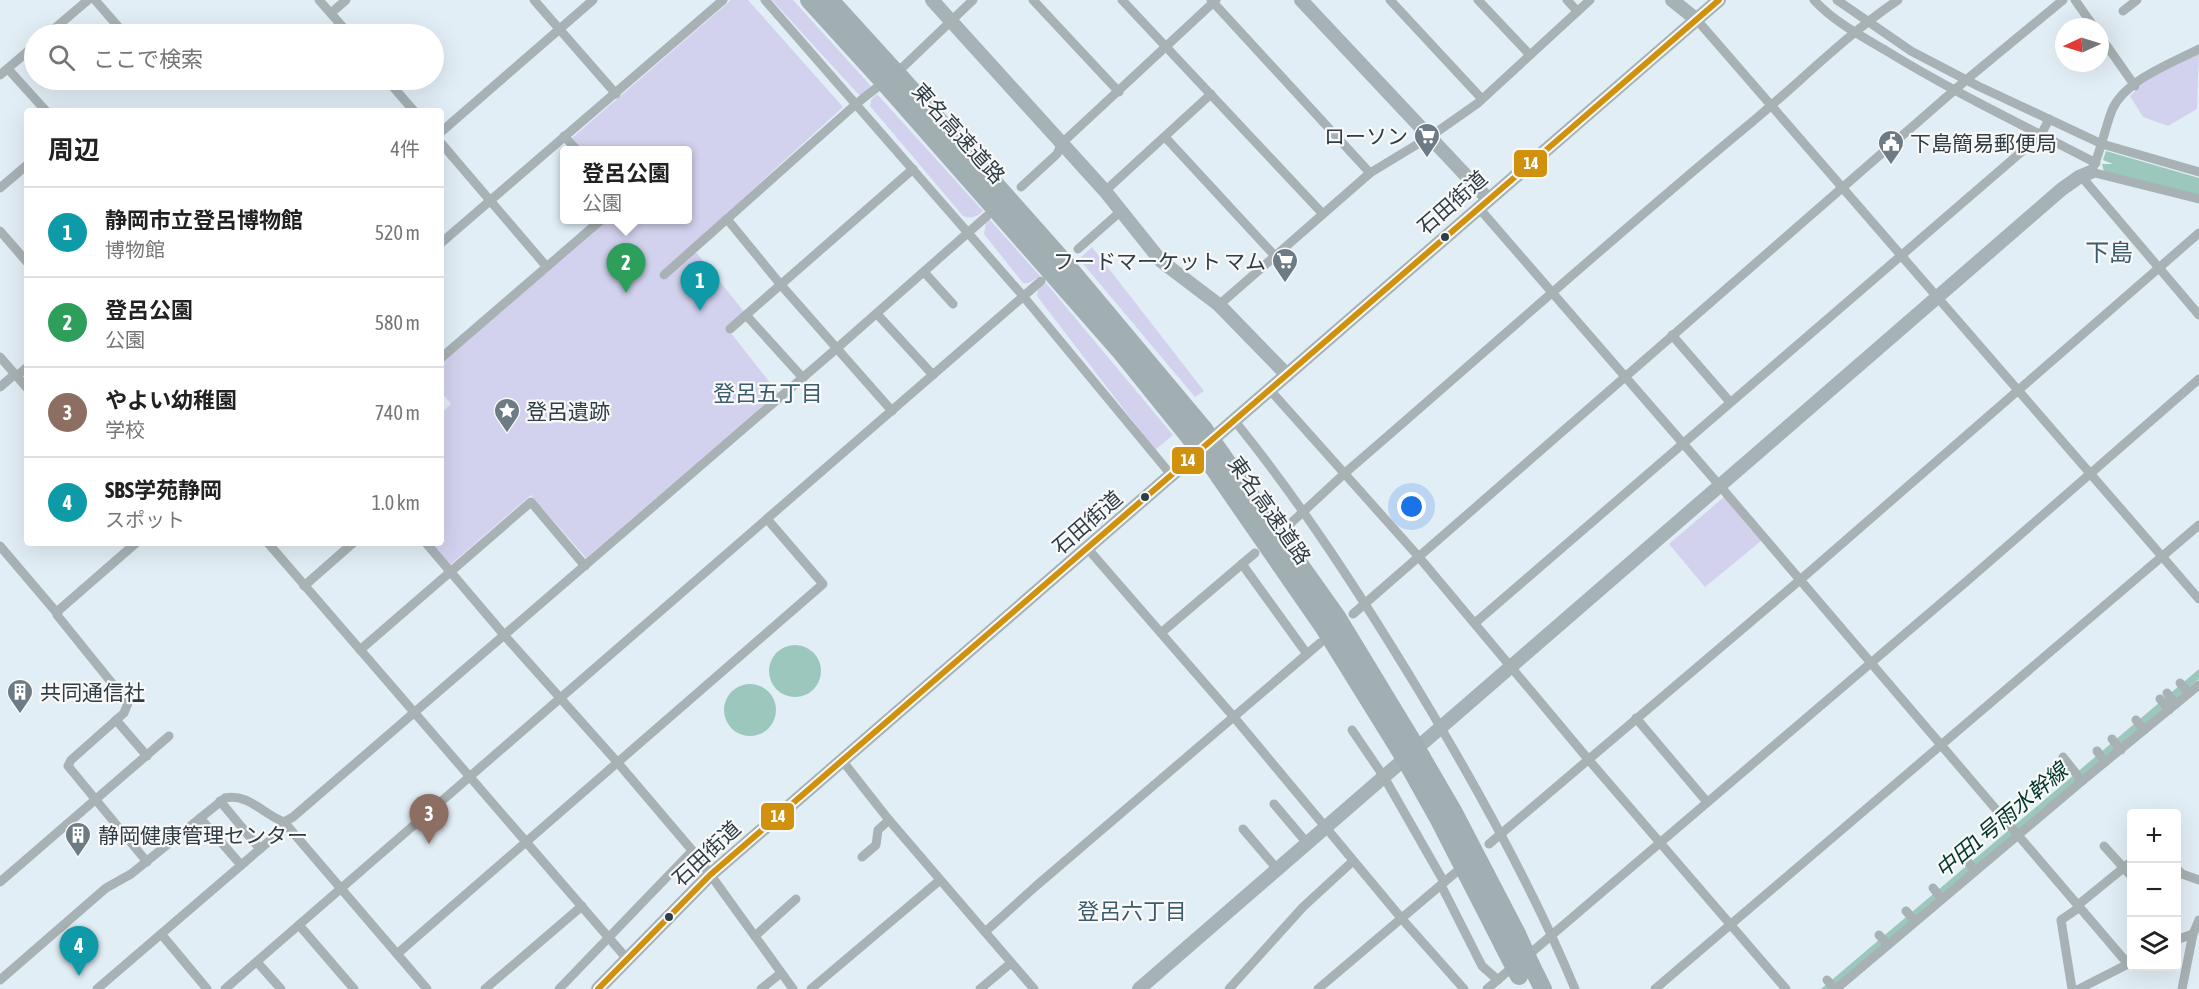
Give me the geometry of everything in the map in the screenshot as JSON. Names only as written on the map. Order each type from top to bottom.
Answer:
[{"type":"highway","name":"東名高速道路","points":[[809,0],[895,83],[1066,264],[1336,617],[1415,761],[1453,811],[1525,977],[1543,989]]},
{"type":"highway","name":"東名高速道路","points":[[830,0],[895,83]]},
{"type":"street","points":[[60,24],[88,0]]},
{"type":"street","points":[[95,0],[116,24]]},
{"type":"street","points":[[319,0],[340,24]]},
{"type":"street","points":[[331,13],[346,0]]},
{"type":"street","points":[[534,0],[616,94]]},
{"type":"street","points":[[444,129],[592,0]]},
{"type":"street","points":[[444,240],[723,0]]},
{"type":"street","points":[[765,0],[1023,296],[1172,476]]},
{"type":"street","points":[[932,0],[1105,191],[1161,261],[1219,305],[1287,375]]},
{"type":"street","points":[[664,275],[856,104],[904,66],[974,0]]},
{"type":"street","points":[[1033,0],[1119,92]]},
{"type":"street","points":[[1122,0],[1322,213]]},
{"type":"street","points":[[1301,0],[1431,136],[1553,294],[2127,960]]},
{"type":"street","points":[[1390,0],[1482,99]]},
{"type":"street","points":[[1478,0],[1530,55]]},
{"type":"street","points":[[1567,0],[1577,11]]},
{"type":"street","points":[[1219,305],[1370,172],[1431,136],[1482,99],[1590,0]]},
{"type":"street","points":[[1672,0],[1697,20],[1770,107],[2199,599]]},
{"type":"street","points":[[1687,0],[1697,20]]},
{"type":"street","name":"石田街道","points":[[598,989],[710,875],[841,759],[1088,549],[1719,0]]},
{"type":"street","points":[[1814,0],[1856,32],[1924,74],[2041,135],[2089,170],[2158,267],[2199,315]]},
{"type":"street","points":[[1837,0],[1934,65],[2102,144],[2199,172]]},
{"type":"street","points":[[1291,523],[1696,168],[1770,107],[1867,21],[1898,0]]},
{"type":"street","points":[[1353,614],[1966,80],[2064,0]]},
{"type":"street","points":[[2075,0],[2088,18]]},
{"type":"street","points":[[2123,11],[2137,0]]},
{"type":"street","points":[[1021,187],[1057,154],[1062,143],[1214,1],[1370,172]]},
{"type":"street","points":[[2109,49],[2135,86]]},
{"type":"street","points":[[1139,989],[2062,189],[2089,170],[2102,144],[2112,110],[2124,94],[2149,74],[2199,49]]},
{"type":"street","points":[[0,75],[24,55]]},
{"type":"street","points":[[8,69],[24,87]]},
{"type":"street","points":[[27,90],[43,108]]},
{"type":"street","points":[[396,90],[411,108]]},
{"type":"street","points":[[1105,191],[1211,94]]},
{"type":"street","points":[[1475,623],[2041,135],[2049,119]]},
{"type":"street","points":[[564,136],[573,146]]},
{"type":"street","points":[[1165,137],[1275,256]]},
{"type":"street","points":[[444,146],[546,266]]},
{"type":"street","points":[[0,188],[24,168]]},
{"type":"street","points":[[730,329],[913,169]]},
{"type":"street","points":[[2089,170],[2199,199]]},
{"type":"street","points":[[1078,249],[1121,211]]},
{"type":"street","points":[[97,989],[260,849],[280,831],[284,822],[293,817],[505,636],[987,216]]},
{"type":"street","points":[[727,219],[781,285],[892,411]]},
{"type":"street","points":[[444,355],[595,224]]},
{"type":"street","points":[[0,231],[24,259]]},
{"type":"street","points":[[1489,844],[1800,580],[2199,233]]},
{"type":"street","points":[[924,272],[953,304]]},
{"type":"street","points":[[225,989],[561,700],[1041,281]]},
{"type":"street","points":[[876,314],[933,375]]},
{"type":"street","points":[[746,315],[803,378]]},
{"type":"street","points":[[1672,335],[1730,402]]},
{"type":"street","points":[[0,357],[24,384]]},
{"type":"street","points":[[0,387],[24,369]]},
{"type":"street","points":[[1487,989],[1872,662],[2199,379]]},
{"type":"street","points":[[1270,390],[1418,556],[1588,759],[1661,841],[1786,989]]},
{"type":"street","points":[[1234,420],[1273,468],[1365,602],[1441,727],[1552,934],[1575,989]]},
{"type":"street","points":[[360,650],[531,502],[585,566]]},
{"type":"street","points":[[397,954],[823,584],[768,520]]},
{"type":"street","points":[[1655,989],[2199,525]]},
{"type":"street","points":[[0,546],[57,613],[58,619],[128,703],[128,708],[68,763],[69,769],[147,862]]},
{"type":"street","points":[[57,613],[133,546]]},
{"type":"street","points":[[271,546],[628,960]]},
{"type":"street","points":[[304,586],[350,546]]},
{"type":"street","points":[[429,546],[693,851],[793,989]]},
{"type":"street","points":[[1088,549],[1464,989]]},
{"type":"street","points":[[1161,633],[1255,553]]},
{"type":"street","points":[[1242,564],[1307,654]]},
{"type":"street","points":[[986,932],[1320,643]]},
{"type":"street","points":[[2180,683],[2189,693]]},
{"type":"street","points":[[1833,986],[1972,866],[2018,836],[2199,685]]},
{"type":"street","points":[[2164,696],[2172,707]]},
{"type":"street","points":[[1636,718],[1707,802]]},
{"type":"street","points":[[116,720],[147,756]]},
{"type":"street","points":[[2136,720],[2144,730]]},
{"type":"street","points":[[1352,730],[1384,777],[1443,883],[1482,966],[1498,980]]},
{"type":"street","points":[[0,882],[170,736]]},
{"type":"street","points":[[2112,739],[2121,750]]},
{"type":"street","points":[[2097,751],[2105,762]]},
{"type":"street","points":[[2063,757],[2082,781]]},
{"type":"street","points":[[841,759],[1034,989]]},
{"type":"street","points":[[0,980],[106,888],[147,862],[220,801],[237,796],[284,822],[427,989]]},
{"type":"street","points":[[220,801],[260,849]]},
{"type":"street","points":[[1274,804],[1307,843]]},
{"type":"street","points":[[200,818],[241,865]]},
{"type":"street","points":[[862,857],[876,845],[878,830],[890,819]]},
{"type":"street","points":[[1243,829],[1277,870]]},
{"type":"street","points":[[2104,846],[2127,871]]},
{"type":"street","points":[[559,989],[693,851]]},
{"type":"street","points":[[1228,989],[1303,907],[1353,861]]},
{"type":"street","points":[[2072,989],[2061,920],[2129,863]]},
{"type":"street","points":[[1318,989],[1455,873]]},
{"type":"street","points":[[2181,874],[2199,880]]},
{"type":"street","points":[[811,989],[940,879]]},
{"type":"street","points":[[755,936],[796,900]]},
{"type":"street","points":[[484,989],[582,906]]},
{"type":"street","points":[[2182,989],[2193,934],[2199,920]]},
{"type":"street","points":[[299,925],[354,989]]},
{"type":"street","points":[[162,934],[207,989]]},
{"type":"street","points":[[2181,936],[2193,934]]},
{"type":"street","points":[[257,962],[281,989]]},
{"type":"street","points":[[980,989],[1011,963]]},
{"type":"street","points":[[2079,989],[2127,965]]},
{"type":"street","points":[[761,989],[781,973]]},
{"type":"shaded area","points":[[731,0],[748,0],[843,107],[691,246],[746,314],[727,328],[778,393],[586,558],[531,495],[450,565],[434,546],[444,546],[444,410],[451,404],[444,396],[444,361],[602,224],[692,224],[692,146],[579,146],[572,138]]},
{"type":"shaded area","points":[[772,0],[793,0],[871,86],[860,96]]},
{"type":"shaded area","points":[[2199,52],[2197,109],[2168,126],[2143,117],[2130,96],[2150,77]]},
{"type":"shaded area","points":[[877,94],[983,211],[981,213],[971,217],[963,216],[870,106],[871,100]]},
{"type":"shaded area","points":[[2106,151],[2199,178],[2199,195],[2104,172],[2102,164],[2113,164],[2103,160]]},
{"type":"shaded area","points":[[990,220],[1040,276],[1029,283],[1023,283],[984,234],[986,223]]},
{"type":"shaded area","points":[[1092,247],[1204,391],[1195,397],[1079,259]]},
{"type":"shaded area","points":[[1046,283],[1173,435],[1155,450],[1037,296],[1038,290]]},
{"type":"shaded area","points":[[1724,497],[1761,541],[1705,587],[1669,544]]},
{"type":"shaded area","points":[[790,645],[800,645],[814,652],[821,671],[814,690],[800,697],[790,697],[780,693],[773,686],[769,676],[769,666],[773,656],[780,649]]},
{"type":"shaded area","points":[[2199,669],[2199,679],[1832,989],[1821,989]]},
{"type":"shaded area","points":[[745,684],[755,684],[769,691],[776,710],[769,729],[755,736],[745,736],[735,732],[728,725],[724,715],[724,705],[728,695],[735,688]]},
{"type":"transit line","name":"14","points":[[598,989],[710,875],[1719,0]]},
{"type":"place","name":"ローソン","points":[[1427,159]]},
{"type":"place","name":"下島簡易郵便局","points":[[1891,166]]},
{"type":"place","name":"フードマーケット マム","points":[[1285,284]]},
{"type":"place","name":"登呂公園","points":[[626,293]]},
{"type":"place","name":"静岡市立登呂博物館","points":[[700,311]]},
{"type":"place","name":"登呂遺跡","points":[[507,434]]},
{"type":"place","name":"共同通信社","points":[[20,715]]},
{"type":"place","name":"やよい幼稚園","points":[[429,844]]},
{"type":"place","name":"静岡健康管理センター","points":[[78,858]]},
{"type":"place","name":"SBS学苑静岡","points":[[79,976]]},
{"type":"district","name":"下島","points":[[2109,252]]},
{"type":"district","name":"登呂五丁目","points":[[768,393]]},
{"type":"district","name":"登呂六丁目","points":[[1132,911]]},
{"type":"water label","name":"中田1号雨水幹線","points":[[2001,820]]}]
